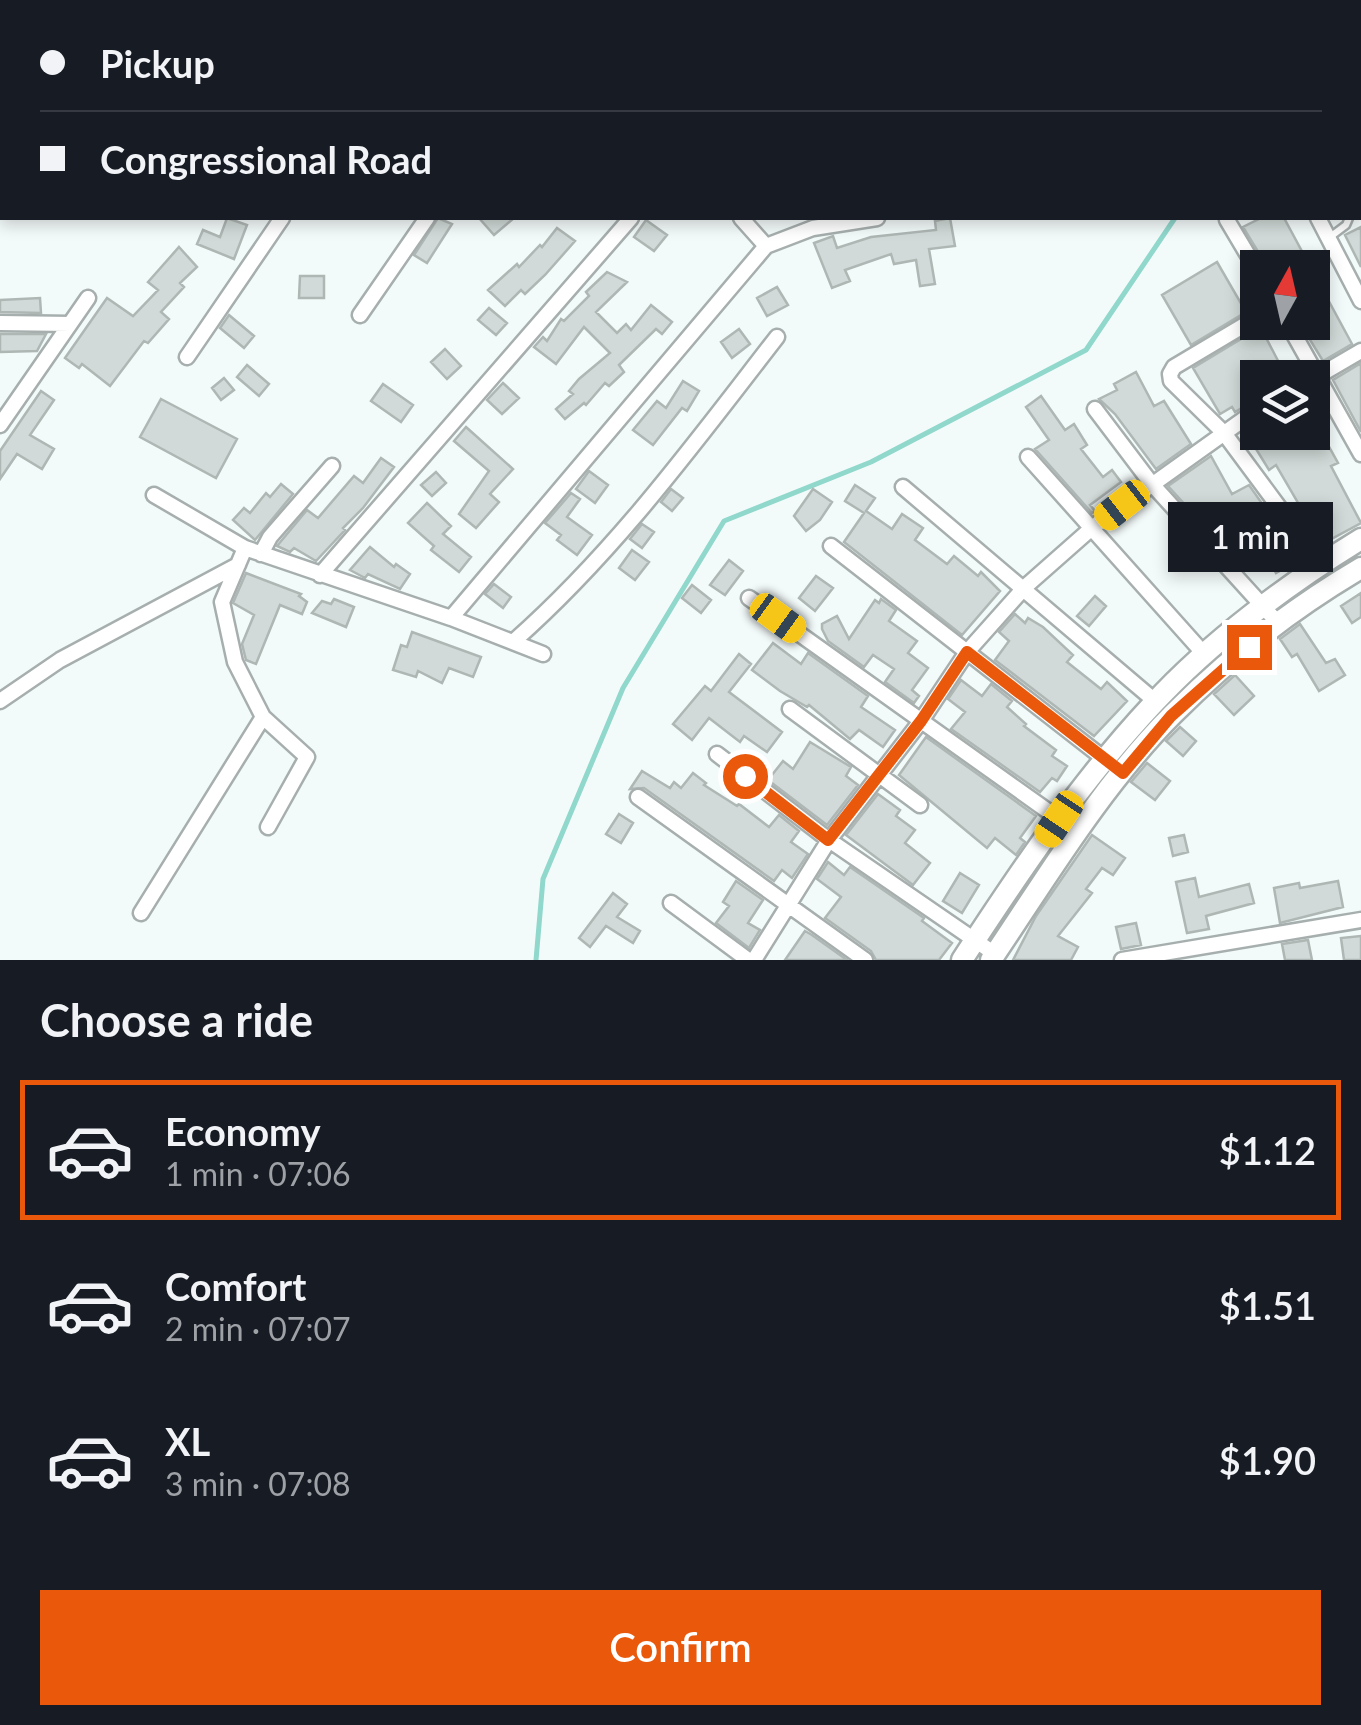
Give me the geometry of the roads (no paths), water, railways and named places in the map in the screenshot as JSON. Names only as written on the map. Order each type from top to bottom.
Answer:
[{"type":"main road","points":[[962,960],[1104,758],[1156,700],[1264,607],[1361,539]]},
{"type":"main road","points":[[993,957],[1123,773],[1183,704],[1278,624],[1361,568]]},
{"type":"street","points":[[187,356],[281,220]]},
{"type":"street","points":[[360,315],[426,220]]},
{"type":"street","points":[[320,575],[630,220]]},
{"type":"street","points":[[743,220],[766,246]]},
{"type":"street","points":[[451,618],[766,246],[813,228],[864,220]]},
{"type":"street","points":[[1227,220],[1245,250]]},
{"type":"street","points":[[1319,220],[1361,301]]},
{"type":"street","points":[[0,425],[88,298]]},
{"type":"street","points":[[0,324],[70,324]]},
{"type":"street","points":[[1240,328],[1174,367],[1171,381],[1224,433],[1321,564]]},
{"type":"street","points":[[513,642],[563,597],[657,493],[777,336]]},
{"type":"street","points":[[1330,369],[1361,351]]},
{"type":"street","points":[[1330,401],[1361,454]]},
{"type":"street","points":[[1095,409],[1151,483],[1278,624]]},
{"type":"street","points":[[670,903],[751,960],[828,840],[921,721],[967,652],[1025,587],[1151,483],[1240,421]]},
{"type":"street","points":[[1028,457],[1205,655]]},
{"type":"street","points":[[261,554],[270,537],[332,466]]},
{"type":"street","points":[[903,487],[1156,700]]},
{"type":"street","points":[[154,495],[245,548],[451,618],[543,654]]},
{"type":"street","points":[[831,546],[1123,773]]},
{"type":"street","points":[[245,548],[222,602],[235,662],[263,717],[307,757],[268,827]]},
{"type":"street","points":[[0,700],[60,660],[238,565]]},
{"type":"street","points":[[749,598],[1059,819]]},
{"type":"street","points":[[790,709],[920,806]]},
{"type":"street","points":[[141,913],[263,717]]},
{"type":"street","points":[[717,754],[828,840],[975,940],[993,957]]},
{"type":"street","points":[[638,797],[864,960]]},
{"type":"street","points":[[1122,960],[1361,920]]},
{"type":"lane","points":[[1329,238],[1348,220]]},
{"type":"waterway","points":[[536,960],[543,879],[623,688],[724,521],[871,462],[1086,350],[1174,220]]}]
